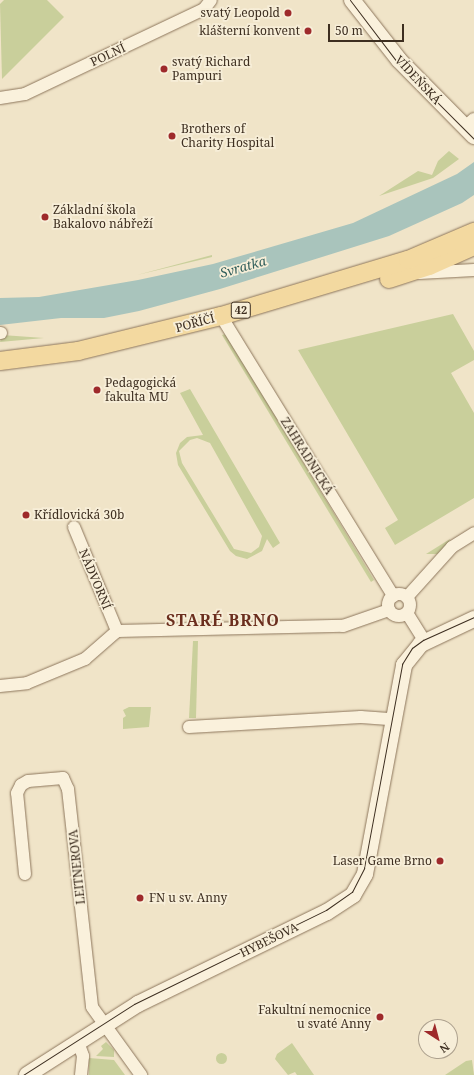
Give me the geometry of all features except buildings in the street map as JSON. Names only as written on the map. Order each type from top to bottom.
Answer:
[{"type":"main road","name":"POŘÍČÍ","points":[[0,361],[78,351],[224,321],[408,260],[474,232]]},
{"type":"main road","name":"POŘÍČÍ","points":[[0,373],[81,362],[224,321],[412,272],[474,246]]},
{"type":"street","name":"POLNÍ","points":[[0,98],[25,94],[204,9],[211,0]]},
{"type":"street","name":"VÍDEŇSKÁ","points":[[352,0],[399,60],[471,127]]},
{"type":"street","name":"POŘÍČÍ","points":[[412,272],[426,274],[474,270]]},
{"type":"street","name":"ZAHRADNICKÁ","points":[[224,321],[393,596]]},
{"type":"street","name":"NÁDVORNÍ","points":[[74,527],[117,631]]},
{"type":"street","points":[[407,597],[452,547],[474,533]]},
{"type":"street","points":[[400,594],[407,597],[410,607],[407,613],[397,616],[389,610],[388,604],[393,596],[400,594]]},
{"type":"street","points":[[0,686],[27,683],[85,659],[117,631],[343,626],[389,610]]},
{"type":"street","points":[[407,613],[425,642]]},
{"type":"street","name":"HYBEŠOVA","points":[[27,1075],[104,1025],[164,990],[335,908],[353,895],[365,874],[392,719],[404,665],[414,650],[425,642],[474,619]]},
{"type":"street","points":[[189,727],[361,717],[392,719]]},
{"type":"street","name":"LEITNEROVA","points":[[25,874],[17,793],[21,786],[28,782],[63,778],[68,789],[92,1004],[104,1025],[141,1075]]},
{"type":"street","points":[[78,1042],[83,1056],[81,1075]]},
{"type":"green space","points":[[4,0],[47,0],[64,17],[2,79],[0,4]]},
{"type":"green space","points":[[449,151],[459,159],[433,178],[379,196],[418,171],[432,175],[438,161]]},
{"type":"green space","points":[[212,255],[212,257],[137,275]]},
{"type":"green space","points":[[453,314],[474,351],[474,360],[451,373],[474,413],[474,498],[395,545],[385,528],[398,520],[298,350]]},
{"type":"green space","points":[[226,334],[374,580],[371,582],[222,335]]},
{"type":"green space","points":[[2,335],[44,338],[0,342]]},
{"type":"green space","points":[[190,389],[280,543],[273,548],[267,539],[262,551],[247,559],[236,556],[230,551],[178,465],[176,453],[180,443],[187,437],[203,435],[180,393]],"holes":[[[197,438],[210,443],[262,536],[259,547],[251,553],[234,549],[182,463],[179,451],[190,440]]]},
{"type":"green space","points":[[450,539],[445,554],[426,554]]},
{"type":"green space","points":[[193,641],[198,641],[196,718],[189,718]]},
{"type":"green space","points":[[129,707],[151,707],[149,727],[123,729],[123,718],[126,716],[123,710]]},
{"type":"green space","points":[[106,1042],[114,1050],[114,1057],[96,1056],[103,1049],[101,1046]]},
{"type":"green space","points":[[292,1043],[314,1075],[297,1075],[295,1072],[288,1075],[275,1059],[277,1054]]},
{"type":"green space","points":[[219,1053],[223,1053],[225,1054],[225,1062],[219,1063],[216,1060],[216,1056]]},
{"type":"green space","points":[[89,1058],[114,1060],[125,1075],[89,1075]]},
{"type":"green space","points":[[472,1060],[474,1075],[445,1075],[466,1061]]},
{"type":"water","name":"Svratka","points":[[474,162],[474,195],[462,203],[389,236],[220,289],[139,311],[104,318],[61,318],[0,325],[0,298],[39,297],[138,280],[213,264],[353,223],[457,174]]},
{"type":"tram line","points":[[350,0],[397,62],[474,139]]},
{"type":"tram line","points":[[23,1075],[134,1004],[326,910],[352,892],[364,868],[402,664],[412,648],[423,640],[474,617]]},
{"type":"place","name":"svatý Leopold","points":[[288,13]]},
{"type":"place","name":"klášterní konvent","points":[[308,31]]},
{"type":"place","name":"svatý Richard Pampuri","points":[[164,69]]},
{"type":"place","name":"Brothers of Charity Hospital","points":[[172,136]]},
{"type":"place","name":"Základní škola Bakalovo nábřeží","points":[[45,217]]},
{"type":"place","name":"Pedagogická fakulta MU","points":[[97,390]]},
{"type":"place","name":"Křídlovická 30b","points":[[26,515]]},
{"type":"place","name":"Laser Game Brno","points":[[440,861]]},
{"type":"place","name":"FN u sv. Anny","points":[[140,898]]},
{"type":"place","name":"Fakultní nemocnice u svaté Anny","points":[[380,1017]]},
{"type":"district","name":"STARÉ BRNO","points":[[223,620]]}]
